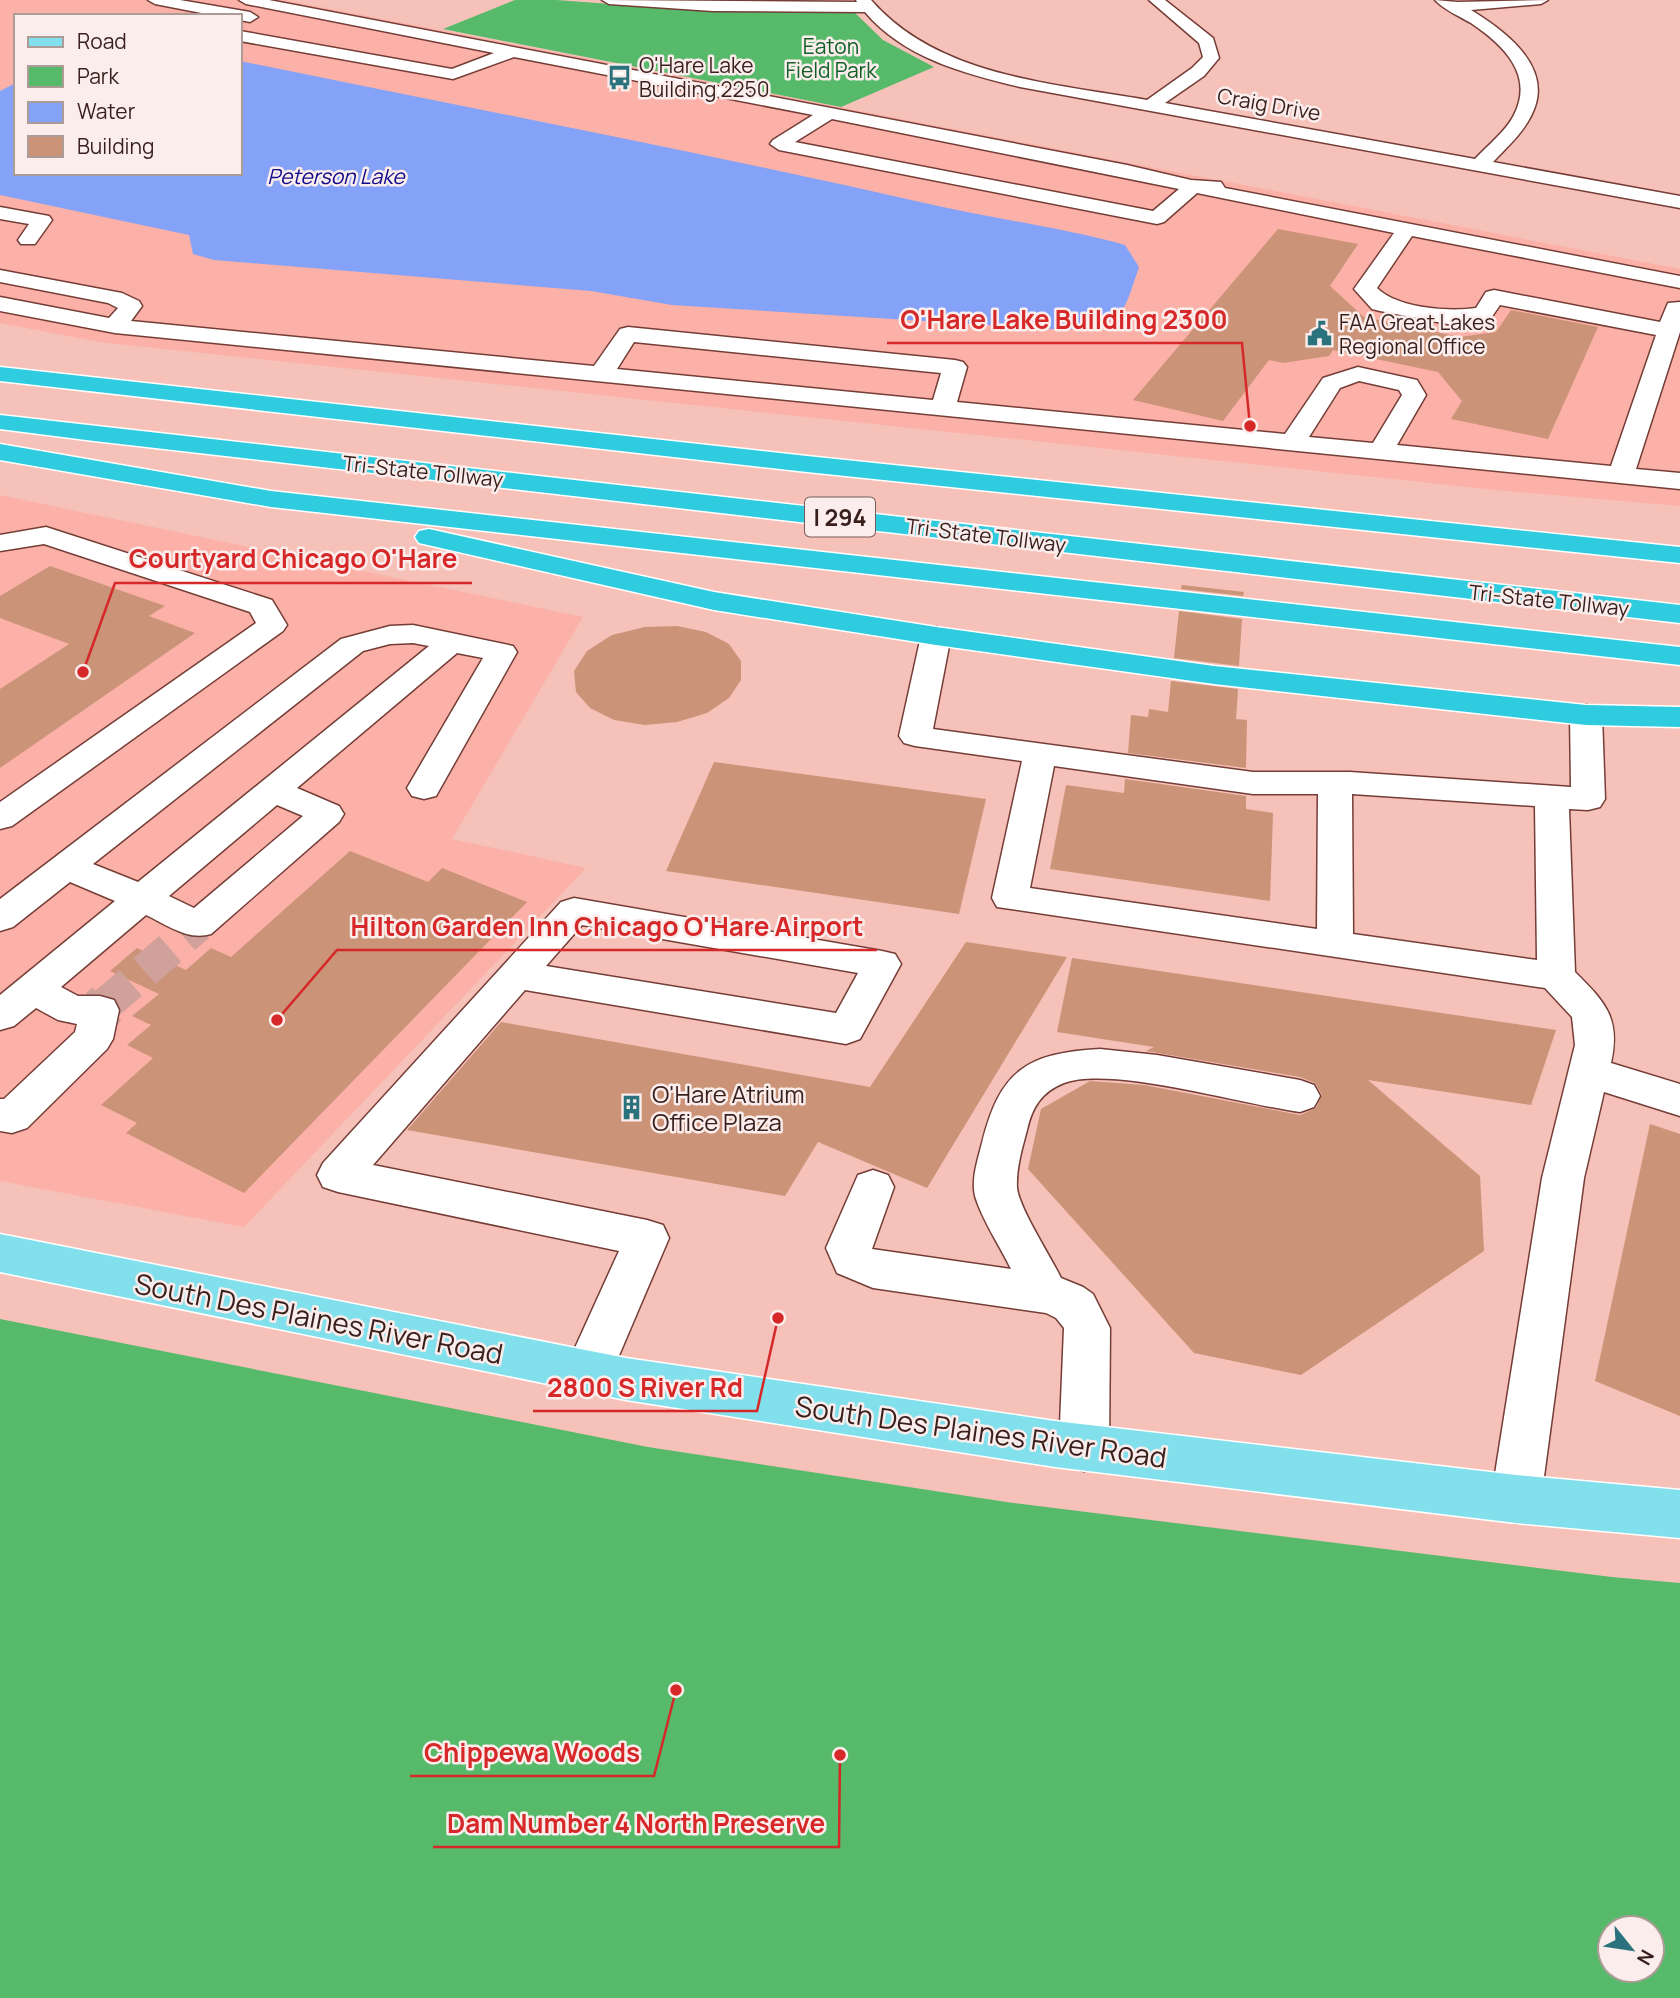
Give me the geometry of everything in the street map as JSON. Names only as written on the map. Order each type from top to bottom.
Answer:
[{"type":"highway","name":"Tri-State Tollway","points":[[0,374],[807,464],[1680,555]]},
{"type":"highway","name":"Tri-State Tollway","points":[[0,422],[170,444],[763,508],[1445,589],[1680,614]]},
{"type":"highway","points":[[0,452],[271,499],[1680,656]]},
{"type":"highway","points":[[271,499],[587,575],[714,601],[936,636],[1214,675],[1586,715],[1680,717]]},
{"type":"main road","name":"South Des Plaines River Road","points":[[0,1253],[587,1372],[1084,1448],[1516,1499],[1680,1514]]},
{"type":"street","points":[[155,0],[245,13],[277,6],[1680,282]]},
{"type":"street","points":[[609,0],[713,6],[866,4]]},
{"type":"street","points":[[1149,106],[1198,72],[1210,58],[1207,41],[1156,0]]},
{"type":"street","points":[[1449,4],[1541,0]]},
{"type":"street","name":"Craig Drive","points":[[866,4],[892,33],[918,49],[956,65],[1020,82],[1680,202]]},
{"type":"street","points":[[1449,4],[1490,29],[1508,46],[1530,79],[1530,98],[1522,117],[1480,165]]},
{"type":"street","points":[[242,36],[453,74],[512,52]]},
{"type":"street","points":[[493,61],[811,124]]},
{"type":"street","points":[[682,98],[702,88]]},
{"type":"street","points":[[829,113],[779,144],[1157,218],[1195,185]]},
{"type":"street","points":[[0,213],[42,220],[16,243]]},
{"type":"street","points":[[1407,229],[1365,289],[1380,304],[1453,318],[1483,313],[1494,297],[1669,331]]},
{"type":"street","points":[[0,276],[114,298],[131,306],[115,326]]},
{"type":"street","points":[[1621,475],[1680,296]]},
{"type":"street","points":[[0,304],[115,326],[1680,481]]},
{"type":"street","points":[[601,374],[628,334],[955,367],[943,408]]},
{"type":"street","points":[[1293,442],[1331,383],[1358,374],[1408,385],[1414,395],[1381,451]]},
{"type":"street","points":[[0,544],[46,535],[262,606],[272,625],[0,818]]},
{"type":"street","points":[[0,918],[352,645],[381,635],[422,633],[452,643],[502,652],[424,788]]},
{"type":"street","points":[[936,636],[915,736],[1253,783],[1335,783],[1588,799],[1586,715]]},
{"type":"street","points":[[0,1016],[452,643]]},
{"type":"street","points":[[1040,753],[1010,898],[1556,975],[1591,1013],[1595,1045],[1563,1178],[1516,1499]]},
{"type":"street","points":[[1335,783],[1335,944]]},
{"type":"street","points":[[66,867],[143,898],[198,925],[327,814],[274,790]]},
{"type":"street","points":[[1552,796],[1556,975]]},
{"type":"street","points":[[517,975],[846,1030],[883,964],[574,911],[338,1175],[647,1238],[587,1372]]},
{"type":"street","points":[[0,1115],[12,1117],[93,1039],[100,1010],[72,1010],[33,989]]},
{"type":"street","points":[[1046,1293],[997,1196],[995,1186],[995,1172],[1013,1107],[1032,1083],[1054,1070],[1069,1066],[1109,1066],[1300,1096]]},
{"type":"street","points":[[1589,1072],[1680,1100]]},
{"type":"street","points":[[873,1187],[848,1248],[849,1257],[855,1262],[873,1269],[1058,1295],[1076,1306],[1083,1314],[1087,1328],[1084,1448]]},
{"type":"shaded area","points":[[0,0],[284,0],[1680,269],[1680,506],[1506,491],[99,342],[0,323]]},
{"type":"shaded area","points":[[0,495],[583,617],[452,839],[586,868],[244,1227],[0,1181]]},
{"type":"green space","name":"Eaton Field Park","points":[[515,0],[556,0],[708,11],[854,12],[883,40],[934,67],[841,107],[443,29]]},
{"type":"green space","points":[[0,1319],[648,1447],[1013,1503],[1612,1577],[1680,1583],[1680,1998],[0,1998]]},
{"type":"water","name":"Peterson Lake","points":[[242,61],[1101,239],[1125,245],[1139,267],[1128,298],[1118,315],[1100,324],[1067,330],[672,305],[591,291],[214,260],[193,254],[189,235],[0,195],[0,91],[14,84],[14,175],[242,175]]},
{"type":"building","name":"FAA Great Lakes Regional Office","points":[[1278,229],[1358,244],[1330,286],[1364,317],[1460,337],[1496,332],[1511,310],[1598,327],[1548,439],[1451,419],[1462,401],[1438,372],[1333,350],[1329,356],[1283,363],[1269,360],[1223,421],[1133,400]]},
{"type":"building","points":[[50,566],[165,606],[149,616],[195,633],[0,768],[0,689],[69,644],[0,618],[0,596]]},
{"type":"building","points":[[1182,585],[1244,592],[1243,596],[1181,589]]},
{"type":"building","points":[[1179,611],[1242,619],[1239,666],[1174,658]]},
{"type":"building","points":[[677,626],[706,632],[729,644],[741,661],[741,680],[729,698],[707,713],[677,722],[645,725],[614,720],[590,708],[576,692],[574,671],[587,651],[612,635],[645,627]]},
{"type":"building","points":[[1171,681],[1238,689],[1236,719],[1247,720],[1246,768],[1128,753],[1131,715],[1148,717],[1149,709],[1168,712]]},
{"type":"building","points":[[714,762],[986,799],[959,914],[666,871]]},
{"type":"building","points":[[1125,779],[1246,796],[1246,809],[1273,813],[1270,901],[1050,869],[1066,785],[1124,793]]},
{"type":"building","points":[[350,851],[428,882],[442,868],[527,902],[244,1193],[126,1133],[137,1123],[101,1105],[153,1058],[127,1045],[151,1025],[132,1016],[159,994],[110,971],[137,948],[186,970],[211,948],[231,957]]},
{"type":"building","name":"O'Hare Atrium Office Plaza","points":[[966,942],[1067,957],[927,1188],[818,1142],[785,1196],[407,1130],[501,1022],[870,1087]]},
{"type":"building","points":[[1072,958],[1556,1030],[1531,1105],[1368,1080],[1480,1176],[1484,1251],[1301,1375],[1194,1353],[1028,1169],[1041,1109],[1090,1081],[1144,1085],[1300,1115],[1316,1108],[1322,1095],[1315,1083],[1300,1077],[1146,1051],[1154,1047],[1057,1032]]},
{"type":"building","points":[[1650,1124],[1680,1134],[1680,1416],[1595,1381]]},
{"type":"tunnel","points":[[105,1005],[198,925]]},
{"type":"tunnel","points":[[100,1010],[107,1004]]},
{"type":"place","name":"O'Hare Lake Building 2250","points":[[619,77]]},
{"type":"place","name":"FAA Great Lakes Regional Office","points":[[1319,334]]},
{"type":"place","name":"O'Hare Lake Building 2300","points":[[1250,426]]},
{"type":"place","name":"Courtyard Chicago O'Hare","points":[[83,672]]},
{"type":"place","name":"Hilton Garden Inn Chicago O'Hare Airport","points":[[277,1020]]},
{"type":"place","name":"O'Hare Atrium Office Plaza","points":[[632,1107]]},
{"type":"place","name":"2800 S River Rd","points":[[778,1318]]},
{"type":"place","name":"Chippewa Woods","points":[[676,1690]]},
{"type":"place","name":"Dam Number 4 North Preserve","points":[[840,1755]]}]
